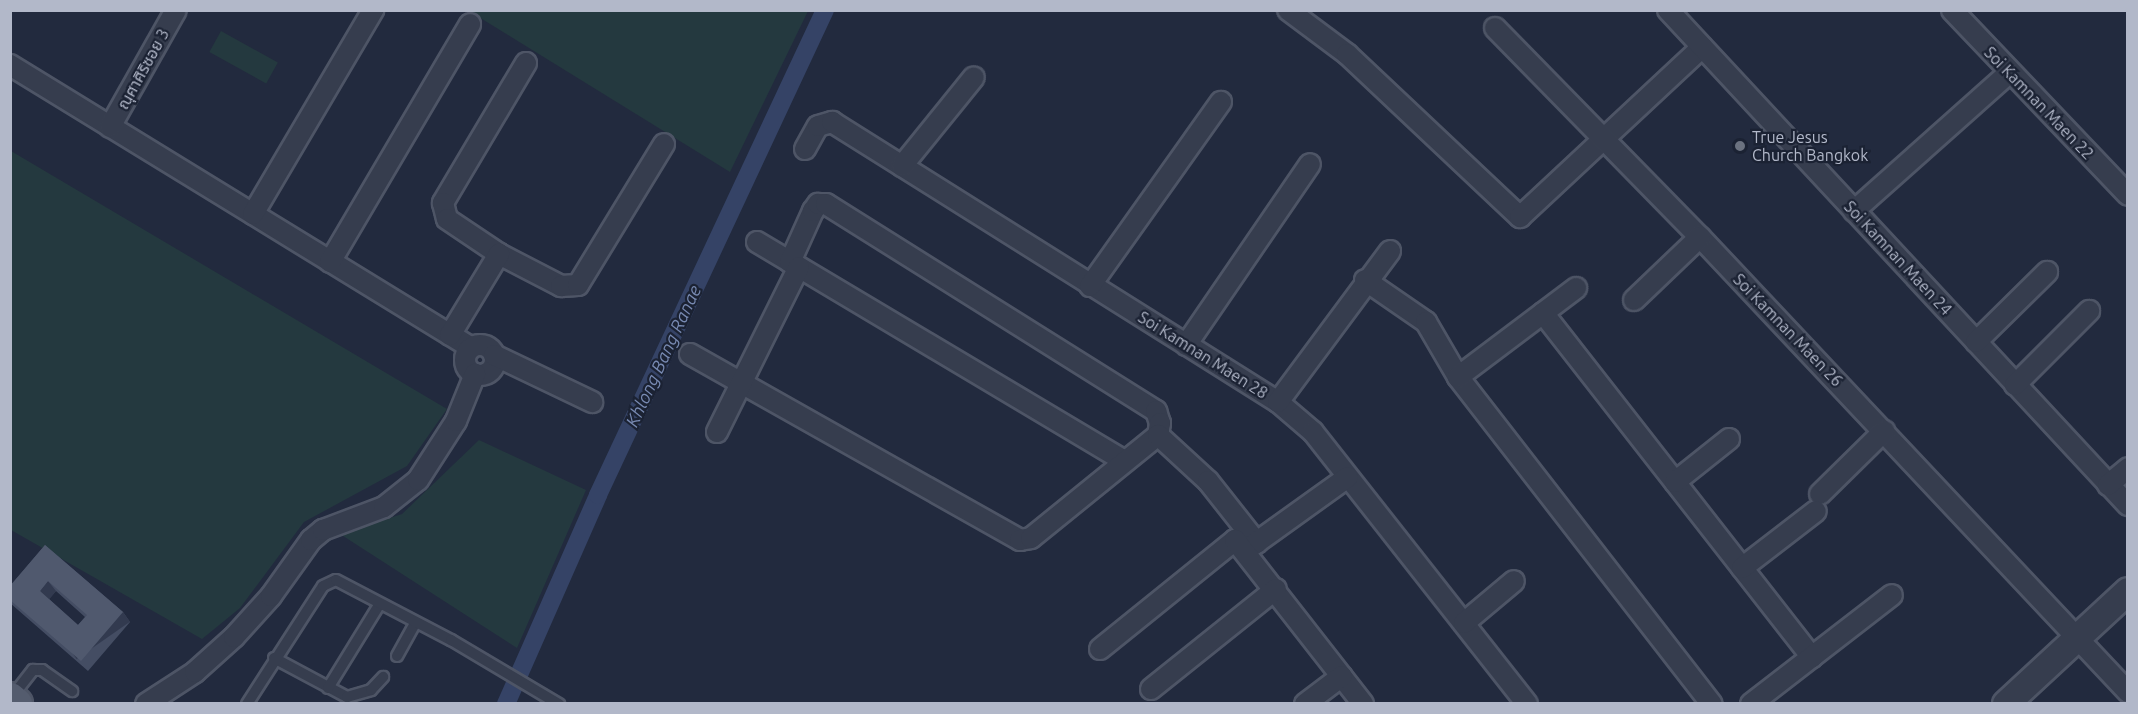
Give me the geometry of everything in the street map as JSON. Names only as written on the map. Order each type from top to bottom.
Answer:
[{"type":"main road","points":[[10,698],[16,704]]},
{"type":"street","name":"ณุศาศิริซอย 3","points":[[110,127],[176,10]]},
{"type":"street","points":[[253,214],[373,10]]},
{"type":"street","points":[[1288,10],[1347,54],[1402,104],[1514,215],[1526,215],[1702,47]]},
{"type":"street","name":"Soi Kamnan Maen 24","points":[[1668,10],[2127,505]]},
{"type":"street","name":"Soi Kamnan Maen 22","points":[[1952,10],[2009,73],[2127,195]]},
{"type":"street","points":[[330,262],[470,24]]},
{"type":"street","name":"Soi Kamnan Maen 26","points":[[1495,28],[1700,237],[2127,692]]},
{"type":"street","points":[[526,63],[443,203],[447,219],[499,254],[561,286],[578,285],[664,144]]},
{"type":"street","points":[[10,65],[470,347],[484,345],[494,355],[592,402]]},
{"type":"street","points":[[1854,211],[2009,73]]},
{"type":"street","points":[[902,166],[974,77]]},
{"type":"street","points":[[1090,286],[1221,102]]},
{"type":"street","name":"Soi Kamnan Maen 28","points":[[805,149],[818,126],[831,122],[1278,402],[1313,432],[1527,704]]},
{"type":"street","points":[[1186,345],[1310,164]]},
{"type":"street","points":[[690,354],[743,384],[1020,540],[1030,538],[1158,435],[1160,423],[1156,411],[826,204],[818,204],[813,211],[794,264],[743,384],[717,432]]},
{"type":"street","points":[[1634,300],[1700,237]]},
{"type":"street","points":[[757,242],[1125,461]]},
{"type":"street","points":[[1278,402],[1365,280],[1390,250]]},
{"type":"street","points":[[450,335],[499,254]]},
{"type":"street","points":[[1976,342],[2047,272]]},
{"type":"street","points":[[1365,280],[1426,322],[1458,377],[1712,704]]},
{"type":"street","points":[[1458,377],[1576,288]]},
{"type":"street","points":[[2015,385],[2089,312]]},
{"type":"street","points":[[1543,313],[1812,657]]},
{"type":"street","points":[[470,347],[465,365],[475,374]]},
{"type":"street","points":[[475,374],[492,369],[494,355]]},
{"type":"street","points":[[146,704],[195,672],[234,637],[271,596],[311,540],[323,530],[384,507],[418,480],[456,421],[475,374]]},
{"type":"street","points":[[1742,568],[1818,502],[1884,431]]},
{"type":"street","points":[[1158,435],[1208,481],[1252,547],[1276,590],[1363,704]]},
{"type":"street","points":[[1675,482],[1730,439]]},
{"type":"street","points":[[2108,485],[2127,468]]},
{"type":"street","points":[[1252,547],[1348,477]]},
{"type":"street","points":[[1100,649],[1232,540],[1252,547]]},
{"type":"street","points":[[1464,623],[1514,581]]},
{"type":"street","points":[[1151,689],[1276,590]]},
{"type":"street","points":[[2006,704],[2076,636],[2127,591]]},
{"type":"street","points":[[1751,704],[1892,595]]},
{"type":"street","points":[[1305,704],[1342,675]]},
{"type":"lane","points":[[247,704],[274,658],[329,580],[344,584],[559,704]]},
{"type":"lane","points":[[328,688],[379,605]]},
{"type":"lane","points":[[397,656],[415,623]]},
{"type":"lane","points":[[274,658],[347,697],[360,696],[371,690],[383,676]]},
{"type":"lane","points":[[10,698],[33,670],[42,670],[72,691]]},
{"type":"green space","points":[[469,11],[808,11],[730,172]]},
{"type":"green space","points":[[221,31],[278,63],[266,84],[209,52]]},
{"type":"green space","points":[[11,151],[447,409],[407,466],[304,522],[240,608],[202,639],[11,530]]},
{"type":"green space","points":[[479,440],[586,490],[517,648],[340,534],[402,514]]},
{"type":"building","points":[[45,545],[123,612],[81,661],[10,600],[10,586]],"holes":[[[48,581],[87,615],[78,625],[40,591]]]},
{"type":"waterway","name":"Khlong Bang Ranae","points":[[506,704],[598,495],[825,10]]},
{"type":"place","name":"True Jesus Church Bangkok","points":[[1740,146]]}]
